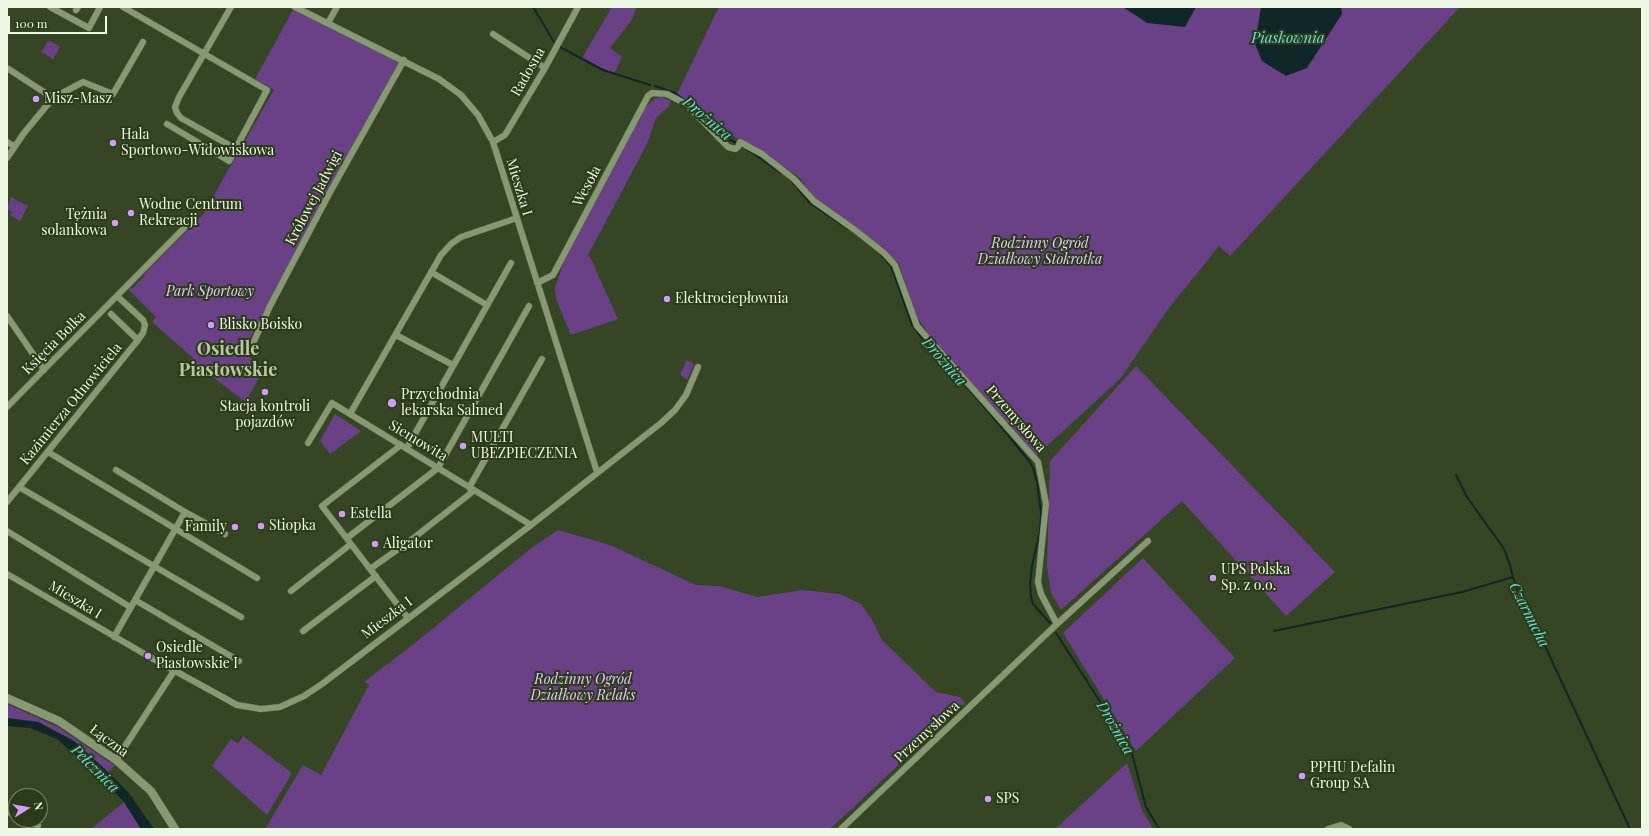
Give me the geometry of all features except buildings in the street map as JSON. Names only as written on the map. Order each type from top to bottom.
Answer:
[{"type":"street","points":[[50,7],[88,28],[100,7]]},
{"type":"street","points":[[122,7],[267,90],[229,161],[167,124]]},
{"type":"street","points":[[231,7],[176,102],[177,113],[182,118],[229,145],[236,147]]},
{"type":"street","name":"Mieszka I","points":[[295,7],[404,60],[439,79],[461,95],[478,115],[493,142],[597,472]]},
{"type":"street","points":[[328,23],[337,7]]},
{"type":"street","name":"Radosna","points":[[493,142],[505,135],[545,68],[578,7]]},
{"type":"street","points":[[493,34],[545,68]]},
{"type":"street","points":[[7,158],[14,146],[53,98],[83,82],[113,94],[144,42]]},
{"type":"street","name":"Królowej Jadwigi","points":[[250,350],[270,306],[326,200],[404,60]]},
{"type":"street","points":[[7,68],[53,98]]},
{"type":"street","name":"Wesoła","points":[[537,283],[553,276],[648,96],[652,93]]},
{"type":"street","name":"Przemysłowa","points":[[652,93],[667,94],[686,104],[728,148],[735,149],[738,147],[740,142],[762,154],[794,179],[814,201],[884,253],[895,265],[917,326],[1038,462],[1046,504],[1038,582],[1041,594],[1057,624],[841,829]]},
{"type":"street","points":[[7,142],[14,146]]},
{"type":"street","points":[[350,414],[441,255],[451,244],[461,237],[517,218]]},
{"type":"street","name":"Księcia Bolka","points":[[7,407],[190,222]]},
{"type":"street","points":[[408,618],[322,506],[404,447],[511,263]]},
{"type":"street","points":[[431,272],[487,305]]},
{"type":"street","points":[[111,314],[138,340],[143,333],[145,325],[143,320],[117,296]]},
{"type":"street","points":[[291,591],[438,468],[529,306]]},
{"type":"street","points":[[7,316],[44,370]]},
{"type":"street","points":[[396,334],[453,365]]},
{"type":"street","name":"Kazimierza Odnowiciela","points":[[7,502],[138,340]]},
{"type":"street","points":[[370,569],[471,493],[470,486],[542,359]]},
{"type":"street","name":"Mieszka I","points":[[7,574],[114,637],[237,705],[261,709],[280,707],[304,696],[322,684],[531,525],[661,423],[675,410],[686,395],[698,367]]},
{"type":"street","name":"Siemowita","points":[[308,443],[332,403],[470,486],[531,525]]},
{"type":"street","points":[[48,452],[258,578]]},
{"type":"street","points":[[116,470],[185,512],[225,534]]},
{"type":"street","points":[[19,487],[241,617]]},
{"type":"street","points":[[114,637],[185,512]]},
{"type":"street","points":[[7,531],[130,607]]},
{"type":"street","points":[[1057,624],[1148,541]]},
{"type":"street","points":[[303,631],[376,576]]},
{"type":"street","points":[[135,600],[239,661]]},
{"type":"street","points":[[116,760],[174,671]]},
{"type":"street","name":"Łączna","points":[[7,698],[59,722],[116,760],[151,791],[175,829]]},
{"type":"street","points":[[1328,829],[1340,825],[1349,829]]},
{"type":"green space","points":[[612,7],[637,7],[631,21],[610,48],[622,57],[614,74],[582,58]]},
{"type":"green space","name":"Rodzinny Ogród Działkowy Stokrotka","points":[[719,7],[1460,7],[1230,256],[1219,246],[1169,308],[1120,379],[1036,456],[931,337],[915,314],[899,263],[853,225],[813,197],[799,177],[746,142],[736,138],[692,101],[676,96]]},
{"type":"green space","name":"Park Sportowy","points":[[293,10],[328,23],[404,60],[246,345],[247,354],[258,365],[265,368],[245,402],[190,359],[193,358],[152,322],[156,317],[128,289],[130,287],[132,289],[145,275],[144,274],[202,216],[274,90],[255,79]]},
{"type":"green space","points":[[49,40],[60,47],[53,59],[41,52]]},
{"type":"green space","points":[[661,97],[671,101],[668,107],[656,118],[647,144],[588,255],[618,319],[571,335],[556,299],[555,288],[567,252],[646,107],[654,99]]},
{"type":"green space","points":[[11,197],[28,206],[20,221],[10,215],[12,212],[7,209]]},
{"type":"green space","points":[[687,360],[694,364],[687,380],[680,374]]},
{"type":"green space","points":[[1136,366],[1335,572],[1286,616],[1182,501],[1061,610],[1051,593],[1047,567],[1050,461]]},
{"type":"green space","points":[[335,414],[361,431],[330,454],[320,441]]},
{"type":"green space","name":"Rodzinny Ogród Działkowy Relaks","points":[[558,530],[610,545],[696,585],[719,586],[758,597],[802,590],[840,594],[861,604],[872,620],[882,640],[936,692],[960,697],[965,703],[830,829],[265,829],[303,765],[321,775],[369,685],[364,682],[415,643],[530,549]]},
{"type":"green space","points":[[1143,558],[1235,658],[1136,751],[1063,633]]},
{"type":"green space","points":[[7,704],[58,727],[115,766],[108,772],[74,741],[38,722],[7,718]]},
{"type":"green space","points":[[243,736],[292,773],[267,815],[212,766],[231,739],[238,744]]},
{"type":"green space","points":[[1127,763],[1142,810],[1153,829],[1055,829]]},
{"type":"green space","points":[[124,802],[141,829],[91,829]]},
{"type":"water","points":[[1123,7],[1196,7],[1185,27],[1147,23]]},
{"type":"water","name":"Piaskownia","points":[[1261,7],[1341,7],[1342,14],[1307,68],[1286,76],[1262,61],[1255,44]]},
{"type":"water","name":"Pełcznica","points":[[7,718],[38,722],[74,741],[128,792],[154,829],[141,829],[124,802],[94,771],[57,739],[30,728],[7,726]]},
{"type":"waterway","name":"Drożnica","points":[[533,7],[554,42]]},
{"type":"waterway","name":"Drożnica","points":[[560,47],[603,70],[650,85]]},
{"type":"waterway","name":"Drożnica","points":[[655,86],[675,93],[686,101]]},
{"type":"waterway","name":"Drożnica","points":[[689,104],[726,138],[737,143]]},
{"type":"waterway","name":"Drożnica","points":[[747,149],[781,173]]},
{"type":"waterway","name":"Drożnica","points":[[791,180],[810,203],[848,229]]},
{"type":"waterway","name":"Drożnica","points":[[880,253],[891,266],[912,325],[934,350]]},
{"type":"waterway","name":"Drożnica","points":[[939,355],[1000,425],[1033,468],[1037,482],[1041,513],[1040,531],[1032,566],[1030,584],[1031,597],[1033,604],[1050,623]]},
{"type":"waterway","points":[[1456,475],[1467,497],[1504,549],[1513,577]]},
{"type":"waterway","name":"Czarnucha","points":[[1274,631],[1462,592],[1513,577],[1524,609],[1545,646],[1630,829]]},
{"type":"waterway","name":"Drożnica","points":[[1056,633],[1131,750],[1146,807],[1159,829]]},
{"type":"place","name":"Misz-Masz","points":[[36,99]]},
{"type":"place","name":"Hala Sportowo-Widowiskowa","points":[[113,143]]},
{"type":"place","name":"Wodne Centrum Rekreacji","points":[[131,213]]},
{"type":"place","name":"Tężnia solankowa","points":[[115,223]]},
{"type":"place","name":"Elektrociepłownia","points":[[667,299]]},
{"type":"place","name":"Blisko Boisko","points":[[211,325]]},
{"type":"place","name":"Stacja kontroli pojazdów","points":[[265,392]]},
{"type":"place","name":"Przychodnia lekarska Salmed","points":[[392,403]]},
{"type":"place","name":"MULTI UBEZPIECZENIA","points":[[463,446]]},
{"type":"place","name":"Estella","points":[[342,514]]},
{"type":"place","name":"Stiopka","points":[[261,526]]},
{"type":"place","name":"Family","points":[[235,527]]},
{"type":"place","name":"Aligator","points":[[375,544]]},
{"type":"place","name":"UPS Polska Sp. z o.o.","points":[[1213,578]]},
{"type":"place","name":"Osiedle Piastowskie I","points":[[148,656]]},
{"type":"place","name":"PPHU Defalin Group SA","points":[[1302,776]]},
{"type":"place","name":"SPS","points":[[988,799]]},
{"type":"district","name":"Osiedle Piastowskie","points":[[228,359]]}]
